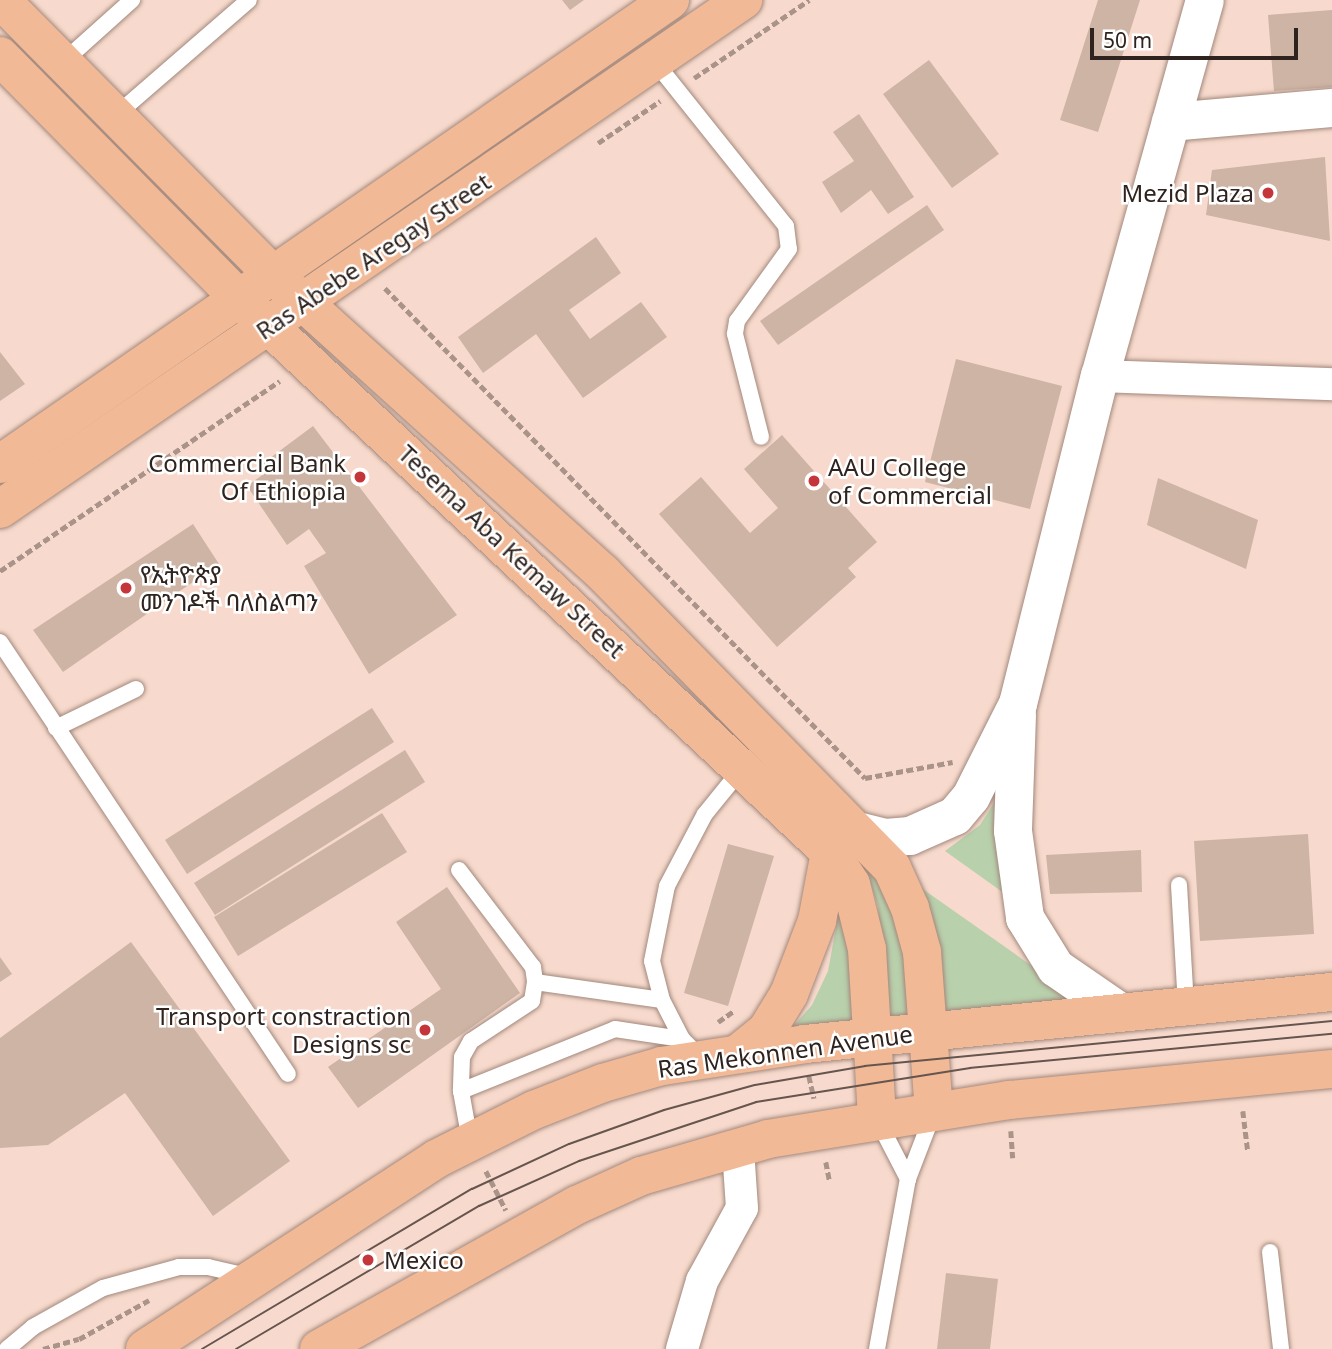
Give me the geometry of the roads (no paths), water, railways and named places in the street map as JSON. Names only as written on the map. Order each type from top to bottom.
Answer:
[{"type":"main road","name":"Tesema Aba Kemaw Street","points":[[1,0],[272,274],[304,300],[603,573],[843,841],[867,949],[877,1119]]},
{"type":"main road","name":"Ras Abebe Aregay Street","points":[[0,464],[241,300],[272,274],[670,0]]},
{"type":"main road","name":"Ras Abebe Aregay Street","points":[[0,509],[272,326],[304,300],[666,76],[743,0]]},
{"type":"main road","name":"Tesema Aba Kemaw Street","points":[[0,56],[241,300],[612,644],[740,771],[843,841]]},
{"type":"main road","points":[[740,1053],[767,1030],[789,994],[817,922],[843,841],[892,867],[911,908],[922,952],[934,1112]]},
{"type":"main road","name":"Ras Mekonnen Avenue","points":[[115,1349],[169,1310],[253,1277],[470,1142],[603,1083],[692,1049],[740,1053],[928,1030],[1332,992]]},
{"type":"main road","points":[[319,1349],[518,1234],[641,1176],[738,1150],[768,1139],[877,1119],[1332,1069]]},
{"type":"main road","name":"Ras Mekonnen Avenue","points":[[145,1349],[169,1310]]},
{"type":"street","points":[[1120,1012],[1090,996],[1056,968],[1025,918],[1013,831],[1018,704],[1100,376],[1205,0]]},
{"type":"street","points":[[1171,122],[1332,108]]},
{"type":"street","points":[[1100,376],[1332,384]]},
{"type":"street","points":[[843,841],[911,836],[955,816],[971,797],[1018,704]]},
{"type":"street","points":[[682,1349],[702,1281],[742,1208],[738,1150]]},
{"type":"lane","points":[[63,62],[114,6],[132,0]]},
{"type":"lane","points":[[115,116],[249,0]]},
{"type":"lane","points":[[666,76],[786,226],[789,249],[737,321],[735,334],[761,437]]},
{"type":"lane","points":[[0,642],[288,1074]]},
{"type":"lane","points":[[56,728],[136,689]]},
{"type":"lane","points":[[692,1049],[662,1000],[652,961],[667,886],[705,814],[740,771]]},
{"type":"lane","points":[[459,870],[533,967],[535,982],[532,1001],[471,1041],[462,1057],[461,1091],[470,1142]]},
{"type":"lane","points":[[1179,885],[1186,1007]]},
{"type":"lane","points":[[535,982],[662,1000]]},
{"type":"lane","points":[[461,1091],[615,1029],[692,1049]]},
{"type":"lane","points":[[877,1349],[908,1179],[934,1112]]},
{"type":"lane","points":[[877,1119],[908,1179]]},
{"type":"lane","points":[[1270,1252],[1281,1349]]},
{"type":"lane","points":[[7,1349],[33,1327],[103,1288],[179,1267],[208,1267],[253,1277]]},
{"type":"tram line","points":[[202,1349],[472,1189],[569,1144],[664,1110],[755,1085],[865,1066],[1332,1021]]},
{"type":"tram line","points":[[236,1349],[479,1206],[579,1161],[756,1102],[970,1068],[1332,1034]]},
{"type":"place","name":"Mezid Plaza","points":[[1268,193]]},
{"type":"place","name":"Commercial Bank Of Ethiopia","points":[[360,477]]},
{"type":"place","name":"AAU College of Commercial","points":[[814,481]]},
{"type":"place","name":"የኢትዮጵያ መንገዶች ባለስልጣን","points":[[126,588]]},
{"type":"place","name":"Transport constraction Designs sc","points":[[425,1030]]},
{"type":"place","name":"Mexico","points":[[368,1260]]}]
